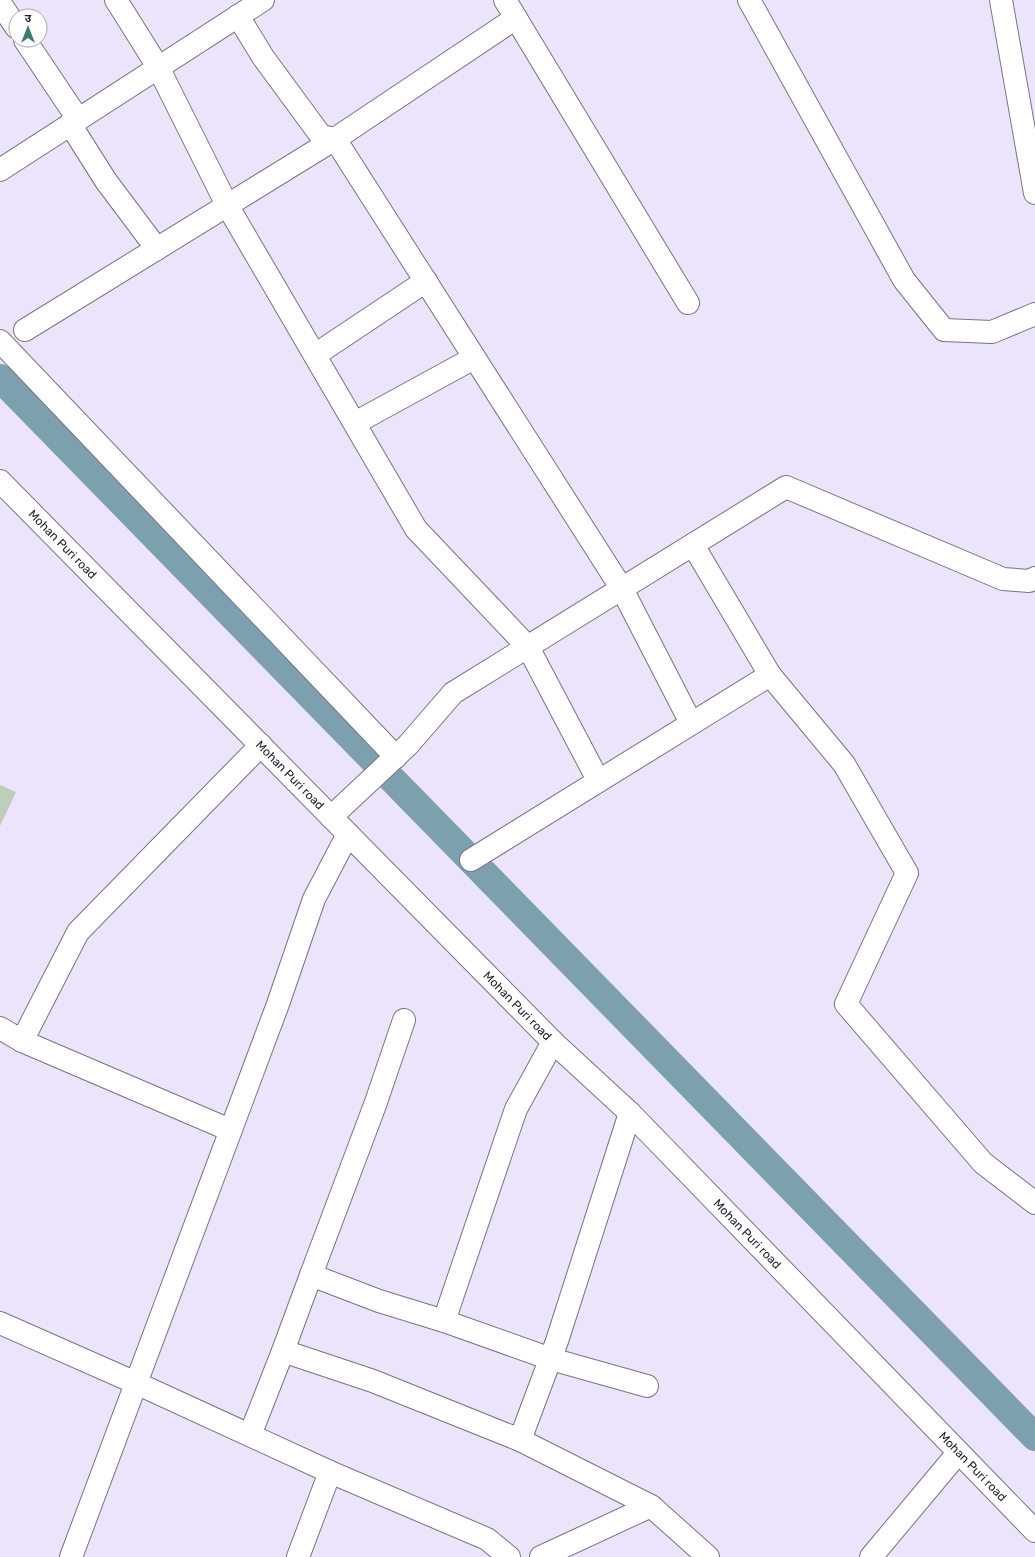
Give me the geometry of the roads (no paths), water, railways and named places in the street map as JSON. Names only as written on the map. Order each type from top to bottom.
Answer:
[{"type":"street","points":[[116,0],[158,67],[227,205],[416,529],[528,647],[598,780]]},
{"type":"street","points":[[0,170],[263,0]]},
{"type":"street","points":[[505,0],[688,303]]},
{"type":"street","points":[[749,0],[904,280],[944,330],[992,332],[1035,314]]},
{"type":"street","points":[[1001,0],[1035,193]]},
{"type":"street","points":[[0,1],[8,14]]},
{"type":"street","points":[[238,16],[263,58],[321,136],[335,139],[426,281],[622,589],[691,723]]},
{"type":"street","points":[[24,330],[335,139],[516,18]]},
{"type":"street","points":[[30,48],[74,122],[106,181],[157,248]]},
{"type":"street","points":[[315,355],[426,281]]},
{"type":"street","points":[[0,341],[391,761]]},
{"type":"street","points":[[355,423],[474,358]]},
{"type":"street","name":"Mohan Puri road","points":[[0,481],[553,1042],[630,1113],[1035,1531]]},
{"type":"street","points":[[332,817],[408,745],[453,693],[786,487],[1003,579],[1029,581],[1035,578]]},
{"type":"street","points":[[693,545],[770,675],[844,764],[907,873],[846,1004],[983,1163],[1035,1203]]},
{"type":"street","points":[[471,860],[598,780],[770,675]]},
{"type":"street","points":[[22,1041],[78,932],[261,745]]},
{"type":"street","points":[[71,1557],[278,1004],[314,899],[348,834]]},
{"type":"street","points":[[250,1435],[284,1351],[375,1105],[404,1020]]},
{"type":"street","points":[[0,1028],[22,1041],[230,1130]]},
{"type":"street","points":[[444,1322],[516,1109],[553,1042]]},
{"type":"street","points":[[520,1440],[551,1359],[630,1113]]},
{"type":"street","points":[[311,1275],[379,1301],[551,1359],[647,1386]]},
{"type":"street","points":[[0,1323],[136,1383],[330,1472],[487,1539],[509,1557]]},
{"type":"street","points":[[284,1351],[373,1381],[520,1440],[651,1506],[708,1557]]},
{"type":"street","points":[[871,1557],[958,1453]]},
{"type":"street","points":[[298,1557],[330,1472]]},
{"type":"street","points":[[541,1557],[651,1506]]},
{"type":"waterway","points":[[0,378],[1035,1437]]}]
